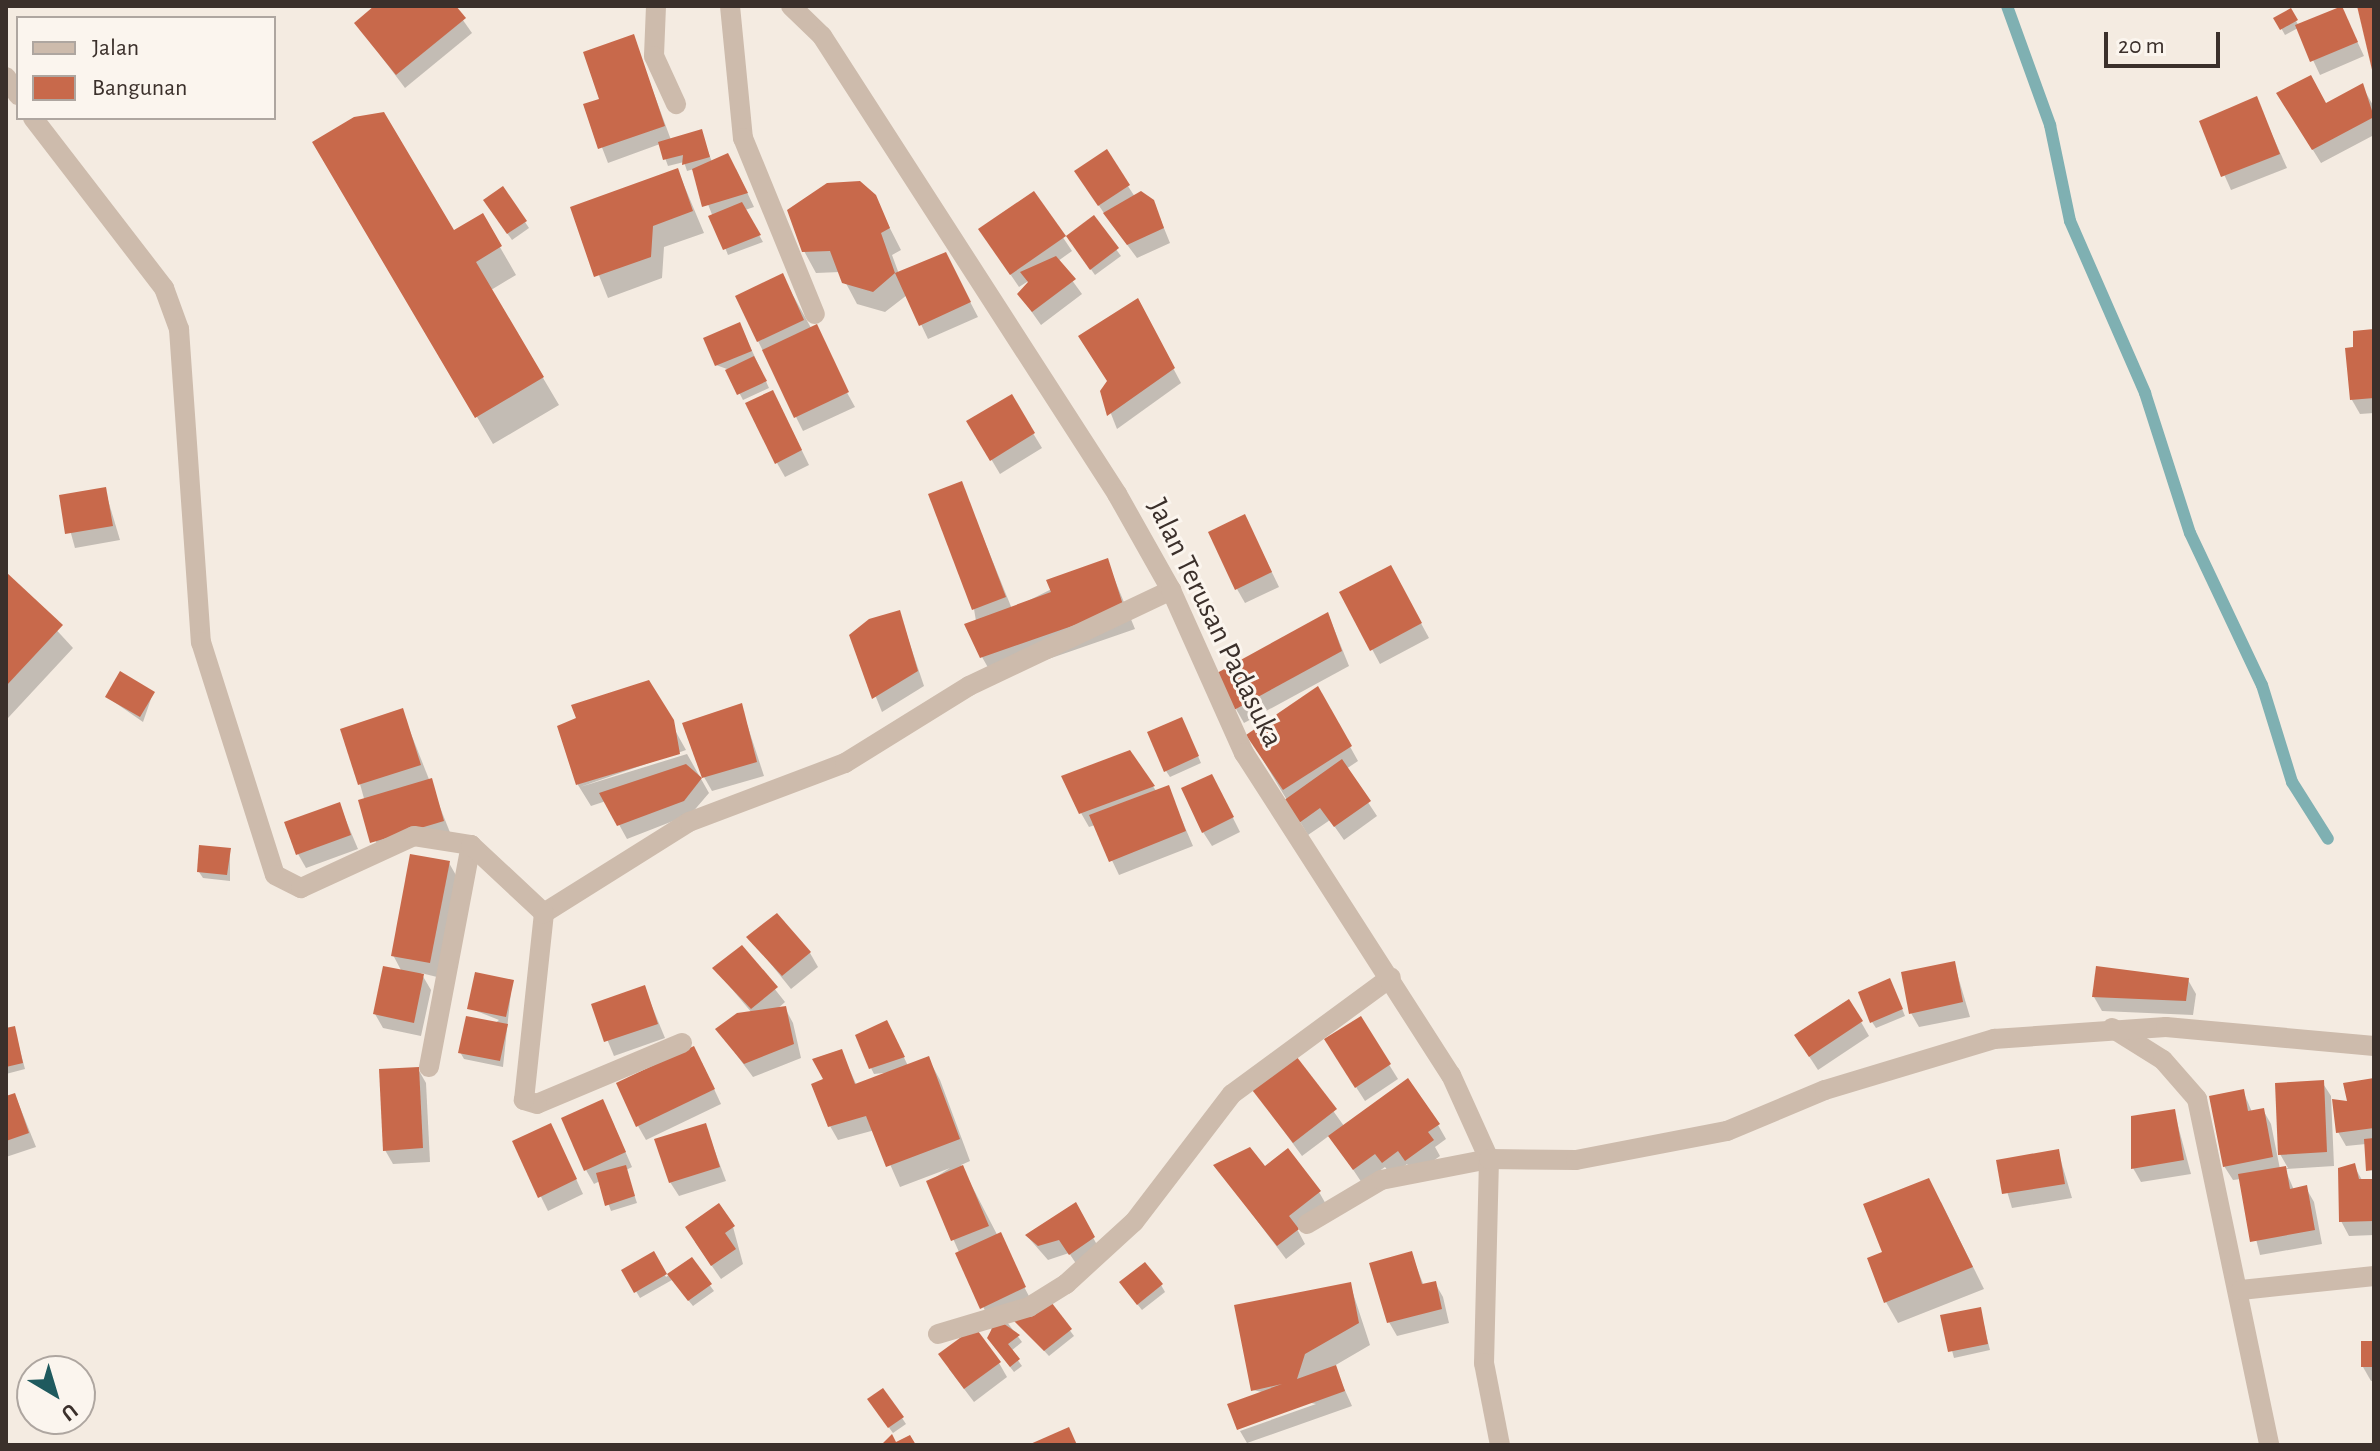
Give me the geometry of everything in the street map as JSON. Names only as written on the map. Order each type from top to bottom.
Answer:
[{"type":"street","points":[[656,6],[654,56],[676,104]]},
{"type":"street","points":[[730,6],[743,138],[815,314]]},
{"type":"street","name":"Jalan Terusan Padasuka","points":[[791,6],[822,36],[1117,494],[1171,590],[1244,753],[1391,977],[1451,1075],[1489,1159]]},
{"type":"street","points":[[35,120],[164,288],[179,329],[201,642],[275,875],[301,888],[414,836],[471,845],[544,913]]},
{"type":"street","points":[[544,913],[689,822],[845,763],[969,686],[1171,590]]},
{"type":"street","points":[[429,1067],[471,845]]},
{"type":"street","points":[[544,913],[524,1100],[537,1104],[682,1043]]},
{"type":"street","points":[[938,1334],[1029,1307],[1066,1284],[1134,1222],[1232,1094],[1391,977]]},
{"type":"street","points":[[2112,1028],[2163,1060],[2197,1099],[2241,1290],[2269,1445]]},
{"type":"street","points":[[1307,1224],[1381,1180],[1489,1159],[1576,1160],[1674,1143],[1994,1039],[2112,1028],[2374,1046]]},
{"type":"street","points":[[1489,1159],[1484,1363],[1500,1445]]},
{"type":"street","points":[[2241,1290],[2374,1276]]},
{"type":"building","points":[[374,6],[456,6],[466,18],[396,75],[354,23]]},
{"type":"building","points":[[2342,6],[2358,42],[2310,62],[2295,25]]},
{"type":"building","points":[[2357,6],[2374,6],[2374,74],[2373,74]]},
{"type":"building","points":[[2291,8],[2298,20],[2280,30],[2273,18]]},
{"type":"building","points":[[634,34],[665,126],[598,149],[583,104],[599,99],[583,52]]},
{"type":"building","points":[[2311,75],[2326,103],[2363,83],[2374,117],[2312,150],[2276,93]]},
{"type":"building","points":[[2257,96],[2280,154],[2221,177],[2199,121]]},
{"type":"building","points":[[384,112],[454,230],[483,213],[502,246],[476,262],[544,377],[475,418],[312,142],[354,117]]},
{"type":"building","points":[[702,129],[710,157],[682,165],[683,155],[663,160],[658,142]]},
{"type":"building","points":[[1107,149],[1130,185],[1098,206],[1074,171]]},
{"type":"building","points":[[728,153],[748,193],[702,207],[692,169]]},
{"type":"building","points":[[678,168],[693,211],[653,226],[651,257],[594,277],[570,207]]},
{"type":"building","points":[[860,181],[876,195],[890,228],[881,233],[895,273],[873,292],[842,283],[830,251],[802,252],[787,210],[827,183]]},
{"type":"building","points":[[503,186],[527,221],[507,234],[483,200]]},
{"type":"building","points":[[1034,191],[1066,236],[1010,275],[978,229]]},
{"type":"building","points":[[1141,191],[1154,200],[1164,228],[1127,245],[1103,213]]},
{"type":"building","points":[[742,202],[761,235],[723,250],[708,216]]},
{"type":"building","points":[[1094,215],[1119,248],[1090,270],[1066,236]]},
{"type":"building","points":[[946,252],[971,302],[919,326],[895,273]]},
{"type":"building","points":[[1056,256],[1076,279],[1032,312],[1017,294],[1028,282],[1020,272]]},
{"type":"building","points":[[783,273],[804,320],[757,342],[735,296]]},
{"type":"building","points":[[1138,298],[1175,368],[1107,416],[1100,391],[1107,381],[1078,336]]},
{"type":"building","points":[[740,322],[752,351],[715,366],[703,338]]},
{"type":"building","points":[[817,324],[849,392],[794,418],[762,350]]},
{"type":"building","points":[[2374,329],[2374,398],[2350,400],[2345,348],[2353,347],[2353,331]]},
{"type":"building","points":[[754,356],[767,381],[737,395],[725,370]]},
{"type":"building","points":[[773,390],[802,450],[775,464],[745,403]]},
{"type":"building","points":[[1012,394],[1035,433],[990,461],[966,421]]},
{"type":"building","points":[[962,481],[1006,597],[972,610],[928,494]]},
{"type":"building","points":[[106,487],[113,526],[65,534],[59,495]]},
{"type":"building","points":[[1245,514],[1272,572],[1235,590],[1208,532]]},
{"type":"building","points":[[1108,558],[1124,608],[980,658],[964,624],[1051,592],[1046,580]]},
{"type":"building","points":[[1391,565],[1422,623],[1370,651],[1339,592]]},
{"type":"building","points":[[6,572],[63,625],[6,686]]},
{"type":"building","points":[[900,610],[918,671],[872,699],[849,635],[869,619]]},
{"type":"building","points":[[1328,612],[1342,651],[1234,710],[1217,673]]},
{"type":"building","points":[[120,671],[155,692],[140,717],[105,697]]},
{"type":"building","points":[[649,680],[674,720],[680,754],[576,785],[557,726],[576,718],[571,705]]},
{"type":"building","points":[[1318,686],[1352,746],[1283,790],[1246,735]]},
{"type":"building","points":[[742,703],[757,762],[702,778],[682,723]]},
{"type":"building","points":[[403,708],[421,765],[358,785],[340,729]]},
{"type":"building","points":[[1182,717],[1199,756],[1164,772],[1147,732]]},
{"type":"building","points":[[1130,750],[1155,786],[1079,814],[1061,776]]},
{"type":"building","points":[[1342,759],[1371,801],[1334,827],[1320,808],[1299,823],[1283,801]]},
{"type":"building","points":[[686,764],[702,778],[684,801],[617,826],[599,793]]},
{"type":"building","points":[[1212,774],[1234,817],[1202,833],[1181,788]]},
{"type":"building","points":[[432,778],[444,821],[370,843],[358,800]]},
{"type":"building","points":[[1169,785],[1186,831],[1109,862],[1089,815]]},
{"type":"building","points":[[340,802],[351,835],[296,855],[284,822]]},
{"type":"building","points":[[199,845],[231,848],[227,875],[197,872]]},
{"type":"building","points":[[410,854],[450,861],[430,963],[391,956]]},
{"type":"building","points":[[777,913],[811,952],[782,976],[746,937]]},
{"type":"building","points":[[742,945],[778,987],[751,1009],[712,968]]},
{"type":"building","points":[[1955,961],[1963,1002],[1909,1014],[1901,972]]},
{"type":"building","points":[[383,966],[424,974],[414,1023],[373,1014]]},
{"type":"building","points":[[2096,966],[2189,978],[2186,1001],[2092,997]]},
{"type":"building","points":[[475,972],[514,980],[506,1017],[467,1009]]},
{"type":"building","points":[[1890,978],[1903,1009],[1870,1023],[1858,992]]},
{"type":"building","points":[[645,985],[658,1024],[604,1042],[591,1004]]},
{"type":"building","points":[[1849,999],[1863,1021],[1809,1057],[1794,1035]]},
{"type":"building","points":[[786,1006],[794,1044],[744,1064],[715,1029],[737,1013]]},
{"type":"building","points":[[466,1016],[508,1024],[500,1061],[458,1053]]},
{"type":"building","points":[[1361,1016],[1391,1064],[1355,1088],[1324,1039]]},
{"type":"building","points":[[887,1020],[905,1057],[869,1069],[855,1035]]},
{"type":"building","points":[[15,1026],[23,1063],[6,1067],[6,1028]]},
{"type":"building","points":[[694,1046],[715,1089],[636,1127],[616,1083]]},
{"type":"building","points":[[842,1049],[855,1084],[929,1056],[960,1139],[886,1167],[866,1116],[828,1127],[811,1084],[823,1079],[812,1059]]},
{"type":"building","points":[[1293,1052],[1337,1109],[1293,1143],[1249,1086]]},
{"type":"building","points":[[419,1067],[423,1148],[383,1151],[379,1069]]},
{"type":"building","points":[[1408,1078],[1440,1124],[1428,1132],[1434,1140],[1405,1161],[1398,1151],[1382,1163],[1375,1154],[1353,1170],[1328,1136]]},
{"type":"building","points":[[2374,1078],[2374,1128],[2336,1133],[2332,1099],[2347,1101],[2343,1083]]},
{"type":"building","points":[[2324,1080],[2327,1152],[2278,1155],[2275,1083]]},
{"type":"building","points":[[2244,1089],[2248,1111],[2264,1108],[2273,1157],[2223,1167],[2209,1096]]},
{"type":"building","points":[[15,1093],[29,1133],[6,1141],[6,1096]]},
{"type":"building","points":[[603,1099],[626,1152],[584,1171],[561,1118]]},
{"type":"building","points":[[2175,1109],[2184,1160],[2131,1169],[2131,1116]]},
{"type":"building","points":[[551,1123],[577,1179],[538,1198],[512,1141]]},
{"type":"building","points":[[706,1123],[720,1167],[669,1183],[654,1139]]},
{"type":"building","points":[[2374,1138],[2374,1170],[2366,1171],[2364,1139]]},
{"type":"building","points":[[1250,1147],[1265,1166],[1288,1148],[1321,1191],[1289,1216],[1299,1229],[1277,1246],[1213,1165]]},
{"type":"building","points":[[2059,1149],[2065,1184],[2002,1194],[1996,1160]]},
{"type":"building","points":[[2355,1163],[2359,1179],[2374,1179],[2374,1221],[2339,1222],[2338,1168]]},
{"type":"building","points":[[626,1165],[635,1196],[605,1206],[596,1173]]},
{"type":"building","points":[[963,1165],[989,1226],[951,1241],[926,1181]]},
{"type":"building","points":[[2286,1166],[2290,1189],[2307,1185],[2315,1230],[2250,1242],[2238,1174]]},
{"type":"building","points":[[1929,1178],[1973,1267],[1884,1303],[1867,1258],[1882,1252],[1863,1204]]},
{"type":"building","points":[[1076,1202],[1095,1237],[1069,1255],[1059,1240],[1038,1246],[1025,1235]]},
{"type":"building","points":[[719,1203],[735,1226],[725,1233],[736,1249],[711,1266],[685,1227]]},
{"type":"building","points":[[1001,1232],[1026,1287],[980,1309],[955,1253]]},
{"type":"building","points":[[654,1251],[667,1274],[634,1293],[621,1270]]},
{"type":"building","points":[[1412,1251],[1422,1284],[1436,1281],[1442,1309],[1387,1323],[1369,1263]]},
{"type":"building","points":[[692,1257],[712,1284],[688,1301],[667,1274]]},
{"type":"building","points":[[1145,1262],[1163,1284],[1137,1305],[1119,1282]]},
{"type":"building","points":[[1351,1282],[1359,1323],[1305,1354],[1297,1379],[1336,1365],[1345,1391],[1237,1430],[1227,1404],[1282,1384],[1251,1391],[1234,1305]]},
{"type":"building","points":[[1048,1298],[1072,1329],[1044,1351],[1013,1320]]},
{"type":"building","points":[[1981,1307],[1988,1344],[1948,1352],[1940,1315]]},
{"type":"building","points":[[997,1319],[1020,1335],[1008,1344],[1020,1359],[1010,1367],[987,1338]]},
{"type":"building","points":[[975,1327],[1001,1362],[964,1389],[938,1354]]},
{"type":"building","points":[[2361,1341],[2374,1341],[2374,1367],[2361,1367]]},
{"type":"building","points":[[883,1388],[904,1417],[888,1428],[867,1399]]},
{"type":"building","points":[[1069,1427],[1077,1445],[1028,1445]]},
{"type":"building","points":[[892,1434],[896,1442],[910,1435],[916,1445],[881,1445]]},
{"type":"waterway","points":[[2007,6],[2050,125],[2070,221],[2145,393],[2190,533],[2262,685],[2292,782],[2328,839]]}]
